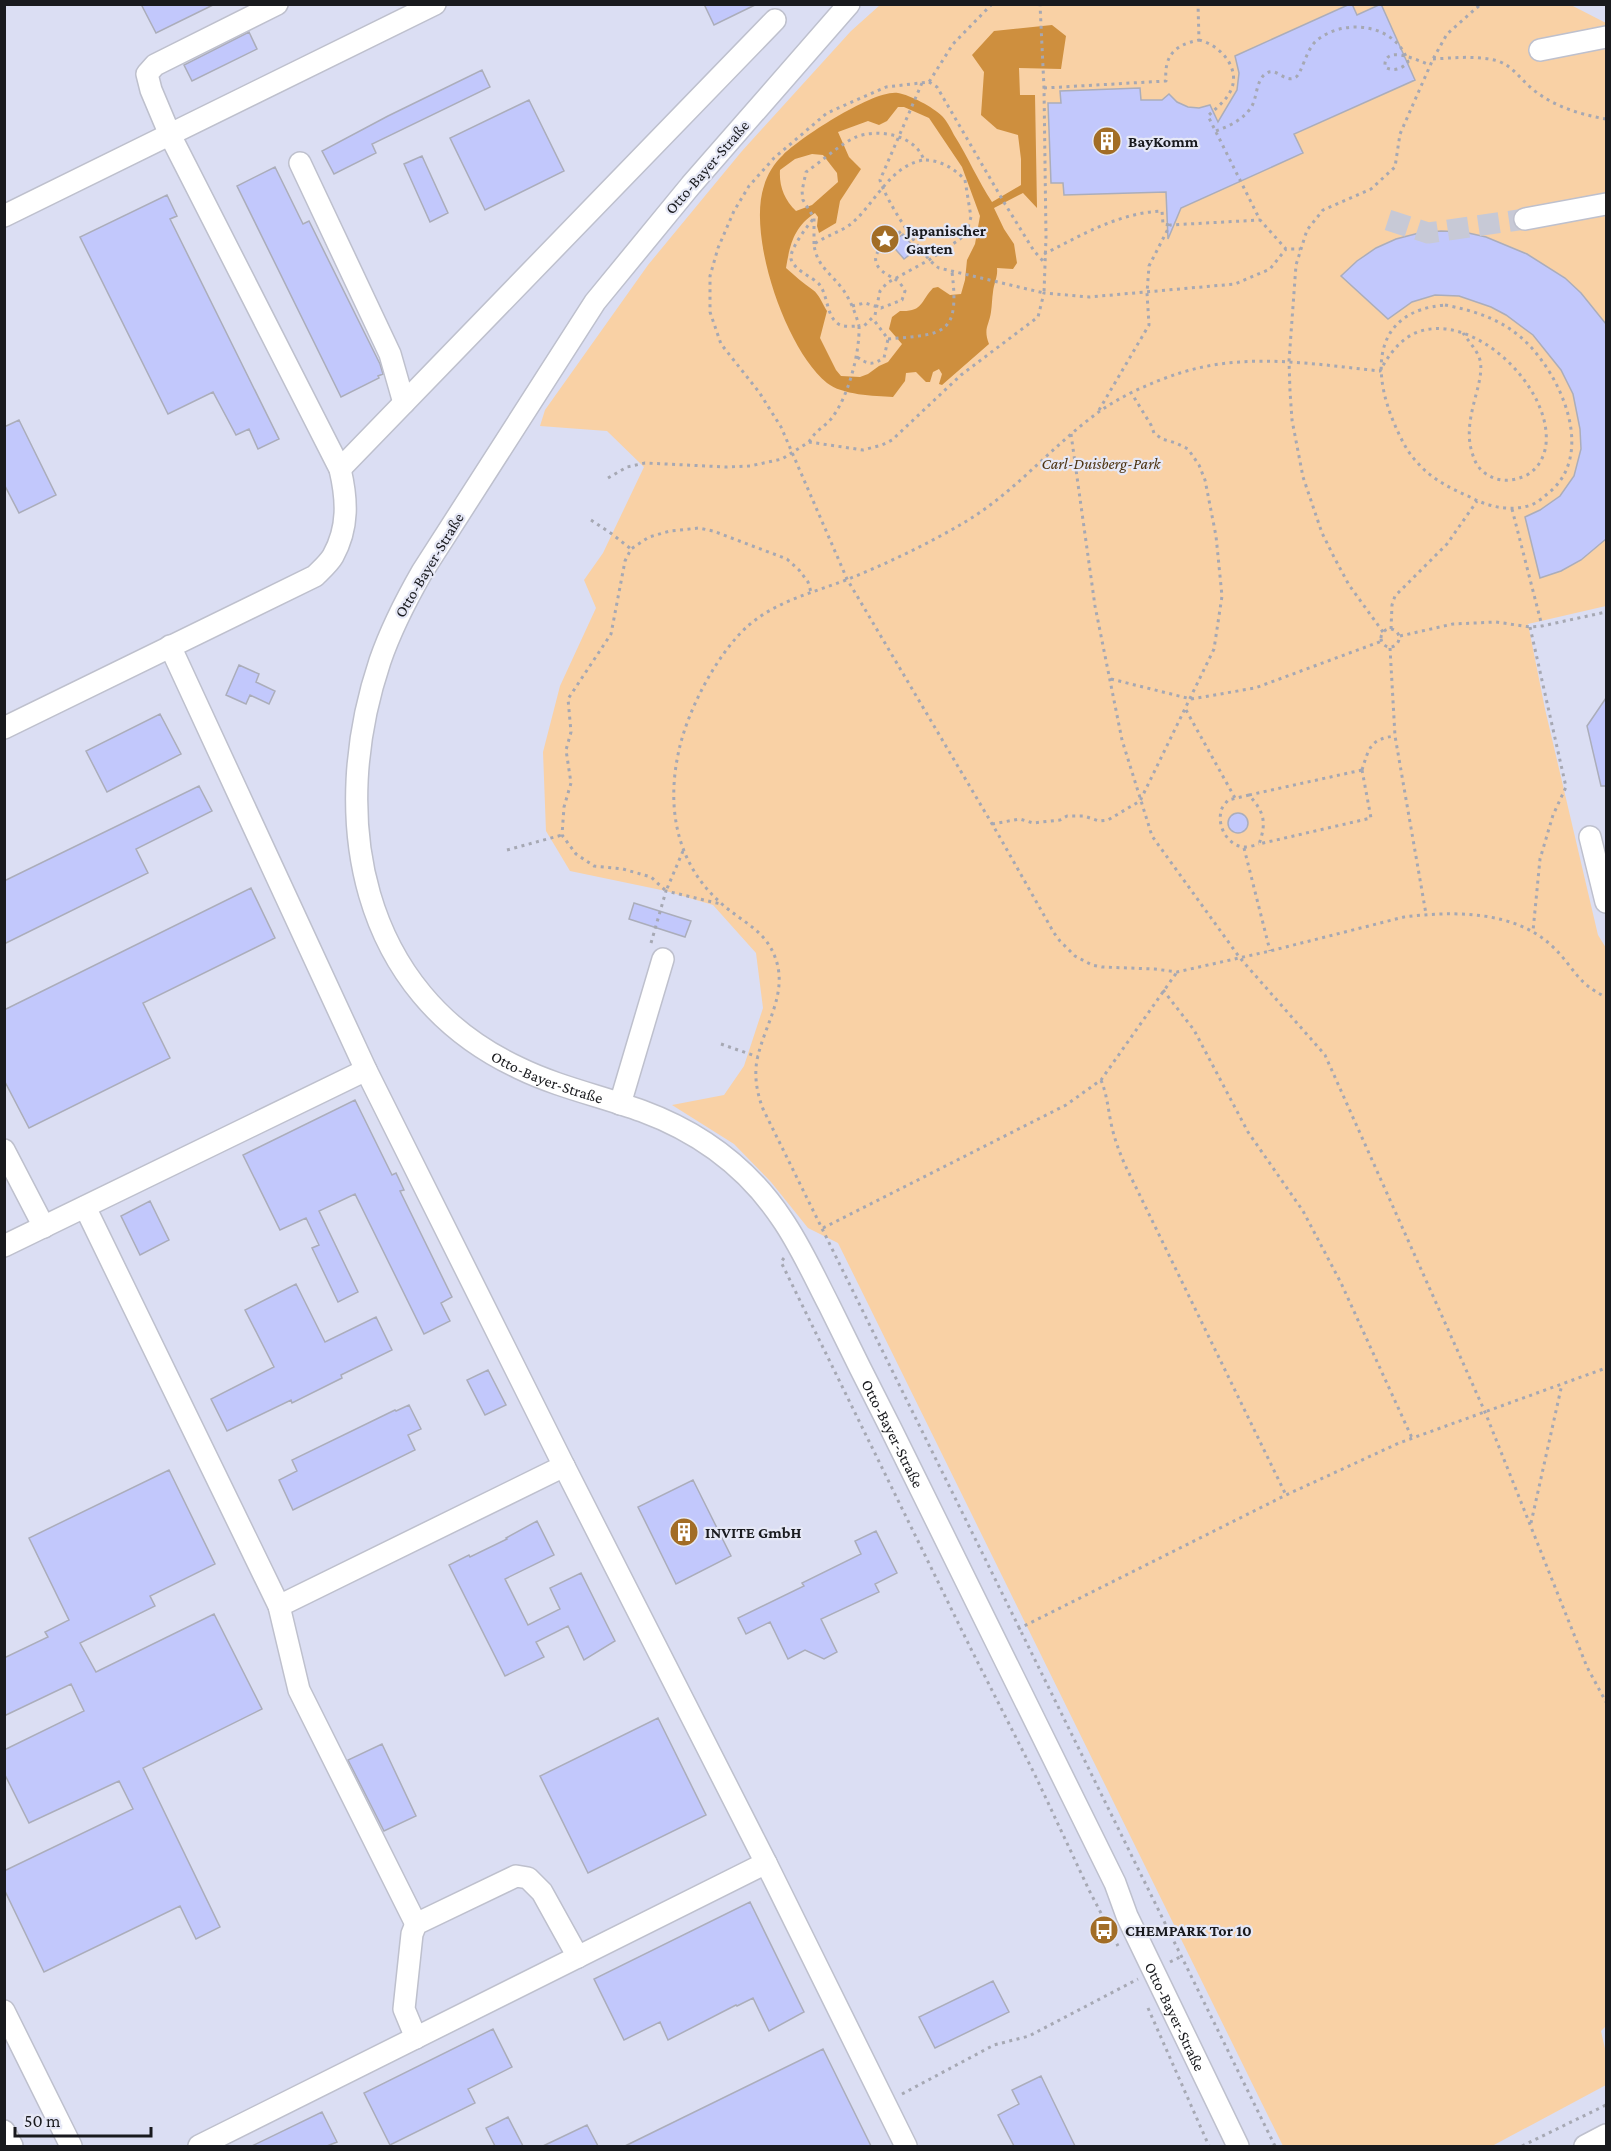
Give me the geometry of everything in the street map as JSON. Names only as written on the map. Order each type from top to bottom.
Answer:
[{"type":"street","points":[[4,728],[315,576],[333,557],[346,520],[340,469],[170,135],[151,90],[147,74],[155,65],[277,4]]},
{"type":"street","points":[[4,216],[435,4]]},
{"type":"street","name":"Otto-Bayer-Straße","points":[[849,4],[691,185],[595,302],[406,600],[381,659],[364,721],[357,785],[361,863],[366,887],[384,934],[409,977],[424,997],[450,1022],[498,1057],[541,1077],[667,1121],[690,1133],[732,1162],[768,1200],[797,1243],[904,1456],[1109,1873],[1127,1916],[1238,2146]]},
{"type":"street","points":[[340,469],[776,20]]},
{"type":"street","points":[[1540,50],[1606,37]]},
{"type":"street","points":[[300,163],[390,354],[404,403]]},
{"type":"street","points":[[1525,219],[1606,204]]},
{"type":"street","points":[[170,646],[366,1070],[766,1863],[906,2146]]},
{"type":"street","points":[[1590,837],[1606,902]]},
{"type":"street","points":[[620,1104],[656,956]]},
{"type":"street","points":[[4,1246],[366,1070]]},
{"type":"street","points":[[4,1150],[44,1227]]},
{"type":"street","points":[[85,1207],[279,1606],[299,1690],[416,1924]]},
{"type":"street","points":[[279,1606],[564,1466]]},
{"type":"street","points":[[199,2146],[766,1863]]},
{"type":"street","points":[[416,2038],[404,2009],[412,1934],[416,1924],[516,1876],[528,1878],[542,1892],[578,1957]]},
{"type":"street","points":[[4,2011],[71,2146]]},
{"type":"street","points":[[4,2131],[12,2146]]},
{"type":"street","points":[[1585,2146],[1606,2135]]},
{"type":"path","points":[[929,82],[953,44],[992,4]]},
{"type":"path","points":[[809,442],[863,450],[892,440],[961,375],[1038,317],[1044,293],[1046,237],[1044,88],[1040,4]]},
{"type":"path","points":[[1198,4],[1199,40]]},
{"type":"path","points":[[1400,636],[1398,645],[1390,648],[1385,646],[1382,641],[1383,632],[1344,576],[1322,533],[1303,477],[1292,420],[1289,361],[1296,265],[1307,230],[1323,210],[1371,189],[1395,166],[1400,134],[1430,65],[1447,33],[1481,4]]},
{"type":"path","points":[[1216,131],[1241,119],[1251,109],[1261,77],[1272,71],[1289,78],[1297,77],[1309,50],[1317,41],[1343,28],[1370,28],[1395,41],[1406,56],[1408,62],[1394,70],[1385,67],[1386,59],[1391,56],[1406,56],[1430,65]]},
{"type":"path","points":[[1044,88],[1166,81],[1165,69],[1172,53],[1189,42],[1199,40],[1209,42],[1220,51],[1232,67],[1234,78],[1231,91],[1208,116],[1260,220],[1286,249],[1300,249]]},
{"type":"path","points":[[1433,60],[1470,57],[1497,61],[1513,68],[1531,87],[1553,103],[1578,114],[1606,119]]},
{"type":"path","points":[[1044,262],[1034,251],[1005,204],[937,87],[929,82],[886,87],[827,113],[760,172],[734,211],[718,248],[708,288],[710,312],[721,344],[772,411],[793,453],[847,579],[1060,941],[1075,956],[1092,965],[1177,972],[1404,917],[1426,914],[1501,919],[1533,931],[1555,948],[1586,986],[1606,997]]},
{"type":"path","points":[[922,83],[880,180],[882,188],[906,228],[929,260],[939,268],[1044,293],[1089,297],[1235,284],[1270,269],[1286,249]]},
{"type":"path","points":[[608,478],[627,467],[645,463],[750,466],[770,462],[793,453],[809,442],[812,436],[833,416],[842,399],[857,357],[859,326],[844,291],[821,265],[815,253],[814,218],[803,200],[802,182],[806,172],[852,139],[868,135],[886,134],[900,137],[915,145],[924,160]]},
{"type":"path","points":[[814,218],[796,243],[791,259],[801,271],[819,284],[834,321],[842,326],[864,326],[872,318],[880,291],[887,283],[929,260],[960,239],[967,231],[971,217],[968,190],[961,175],[946,164],[931,160],[916,161],[898,171],[852,223],[814,244]]},
{"type":"path","points":[[1044,254],[1110,221],[1147,212],[1162,211],[1162,224],[1170,225],[1260,220]]},
{"type":"path","points":[[1098,412],[1149,325],[1147,293],[1149,266],[1170,225]]},
{"type":"path","points":[[852,306],[865,303],[876,307],[887,306],[902,300],[905,291],[895,278],[880,269],[876,262],[879,248],[906,228]]},
{"type":"path","points":[[888,339],[931,334],[947,326],[955,308],[952,272]]},
{"type":"path","points":[[1445,305],[1474,311],[1502,323],[1525,341],[1542,359],[1557,384],[1568,411],[1572,442],[1568,465],[1560,482],[1533,504],[1512,509],[1490,506],[1477,501],[1447,487],[1416,462],[1400,436],[1387,407],[1380,370],[1383,348],[1393,328],[1406,316],[1426,306],[1445,305]]},
{"type":"path","points":[[857,357],[867,364],[874,364],[884,358],[888,339],[872,318]]},
{"type":"path","points":[[1380,370],[1390,354],[1412,335],[1439,328],[1463,333],[1499,352],[1514,366],[1528,385],[1538,403],[1544,424],[1547,443],[1543,459],[1534,471],[1520,478],[1506,481],[1484,474],[1473,457],[1469,437],[1470,421],[1481,374],[1480,360],[1463,333]]},
{"type":"path","points":[[1275,2146],[763,1109],[756,1083],[758,1058],[779,992],[778,968],[770,945],[762,935],[722,904],[692,868],[677,834],[673,789],[680,746],[703,690],[729,647],[749,625],[784,602],[847,579],[966,522],[1019,483],[1098,412],[1155,382],[1208,366],[1262,360],[1380,370]]},
{"type":"path","points":[[992,824],[1020,819],[1033,823],[1060,820],[1067,816],[1084,816],[1099,821],[1108,819],[1140,801],[1214,648],[1222,596],[1216,536],[1205,480],[1199,465],[1188,449],[1162,440],[1154,433],[1132,394]]},
{"type":"path","points":[[1071,434],[1095,606],[1122,740],[1152,836],[1240,958],[1325,1055],[1485,1412],[1587,1667],[1606,1702]]},
{"type":"path","points":[[1391,629],[1392,605],[1395,596],[1447,544],[1477,501]]},
{"type":"path","points":[[1512,509],[1542,626]]},
{"type":"path","points":[[591,520],[631,549]]},
{"type":"path","points":[[722,904],[666,891],[651,877],[623,869],[594,866],[576,854],[562,835],[564,807],[571,783],[566,750],[571,732],[568,699],[611,634],[625,561],[631,549],[649,537],[670,531],[699,528],[713,531],[787,560],[808,582],[811,592]]},
{"type":"path","points":[[1400,636],[1453,624],[1496,622],[1530,627],[1542,626],[1606,612]]},
{"type":"path","points":[[1530,627],[1566,787],[1553,815],[1540,859],[1533,931]]},
{"type":"path","points":[[1383,632],[1391,629]]},
{"type":"path","points":[[1391,629],[1400,636]]},
{"type":"path","points":[[1110,679],[1191,699],[1255,688],[1382,641]]},
{"type":"path","points":[[1390,648],[1395,736],[1426,914]]},
{"type":"path","points":[[1186,710],[1235,798]]},
{"type":"path","points":[[1362,770],[1228,800],[1221,810],[1220,821],[1224,834],[1233,843],[1244,848],[1371,818],[1362,770],[1370,746],[1381,738],[1395,736]]},
{"type":"path","points":[[1249,795],[1259,807],[1263,818],[1264,831],[1260,844]]},
{"type":"path","points":[[507,850],[562,835]]},
{"type":"path","points":[[1244,848],[1270,951]]},
{"type":"path","points":[[656,956],[666,891],[683,851]]},
{"type":"path","points":[[823,1228],[1066,1106],[1101,1080],[1177,972]]},
{"type":"path","points":[[1163,990],[1194,1030],[1248,1132],[1303,1211],[1341,1283],[1412,1438]]},
{"type":"path","points":[[721,1044],[758,1058]]},
{"type":"path","points":[[1101,1080],[1107,1095],[1110,1122],[1116,1144],[1125,1165],[1286,1495]]},
{"type":"path","points":[[797,1243],[781,1262],[1120,1950]]},
{"type":"path","points":[[1018,1629],[1286,1495],[1412,1438],[1606,1368]]},
{"type":"path","points":[[1531,1525],[1562,1384]]},
{"type":"path","points":[[884,2103],[994,2045],[1029,2036],[1182,1956]]},
{"type":"path","points":[[1145,2001],[1209,2146]]},
{"type":"path","points":[[1522,2146],[1606,2105]]},
{"type":"shaded area","points":[[5,5],[1606,5],[1606,2146],[5,2146]]},
{"type":"shaded area","points":[[1052,25],[1066,36],[1061,69],[1019,68],[1020,95],[1035,95],[1037,208],[1023,193],[994,208],[1014,244],[1017,263],[1013,269],[997,268],[986,331],[989,344],[942,385],[939,384],[942,374],[939,369],[933,372],[930,382],[926,382],[916,372],[906,373],[905,381],[893,397],[858,394],[833,387],[812,367],[797,345],[774,291],[761,233],[760,207],[767,178],[783,155],[821,127],[856,106],[887,94],[898,93],[921,102],[944,118],[992,202],[1021,185],[1018,135],[997,129],[981,115],[984,72],[972,55],[994,31]],"holes":[[[898,107],[904,107],[929,118],[962,167],[980,216],[975,244],[967,260],[961,294],[950,295],[938,287],[933,288],[917,308],[900,311],[892,317],[889,329],[902,344],[888,362],[860,377],[841,376],[820,338],[827,311],[815,292],[786,268],[791,244],[802,224],[815,213],[818,217],[819,233],[836,223],[840,201],[861,169],[849,157],[838,132],[868,121],[879,125],[887,121]],[[812,154],[823,155],[837,173],[838,182],[812,205],[796,211],[783,192],[780,170],[795,159]]]},
{"type":"green space","name":"Carl-Duisberg-Park","points":[[1569,4],[1606,23],[1606,606],[1528,624],[1545,709],[1598,935],[1606,948],[1606,2026],[1601,2031],[1606,2053],[1606,2085],[1492,2146],[1283,2146],[838,1243],[808,1228],[771,1182],[734,1144],[672,1105],[724,1095],[744,1066],[763,1008],[756,953],[713,905],[666,891],[570,871],[546,831],[543,752],[560,686],[596,608],[584,580],[603,553],[644,467],[607,431],[540,426],[545,410],[648,265],[742,151],[851,31],[880,5]]},
{"type":"building","points":[[141,4],[215,4],[156,33]]},
{"type":"building","points":[[704,4],[757,4],[714,25]]},
{"type":"building","points":[[1350,4],[1357,15],[1381,4],[1415,80],[1294,134],[1303,153],[1181,208],[1168,239],[1166,192],[1064,195],[1063,183],[1051,183],[1048,103],[1061,103],[1060,91],[1140,88],[1141,100],[1162,100],[1169,94],[1177,102],[1188,107],[1199,108],[1210,105],[1218,122],[1237,90],[1239,73],[1235,56]]},
{"type":"building","points":[[249,32],[257,49],[192,81],[184,65]]},
{"type":"building","points":[[482,70],[490,87],[372,144],[376,153],[334,174],[322,151]]},
{"type":"building","points":[[529,100],[564,171],[485,210],[450,138]]},
{"type":"building","points":[[422,156],[448,213],[430,222],[404,164]]},
{"type":"building","points":[[275,167],[303,224],[309,221],[383,374],[341,397],[237,186]]},
{"type":"building","points":[[167,195],[177,216],[170,219],[279,439],[258,449],[249,429],[236,435],[213,392],[168,414],[80,237]]},
{"type":"building","points":[[1464,232],[1486,237],[1527,254],[1565,278],[1581,293],[1606,324],[1606,539],[1581,560],[1561,571],[1540,578],[1525,517],[1560,496],[1574,476],[1581,449],[1580,429],[1573,394],[1561,370],[1533,335],[1491,307],[1459,296],[1435,295],[1412,302],[1388,319],[1341,276],[1376,248],[1396,239],[1419,233]]},
{"type":"building","points":[[903,234],[916,250],[904,259],[891,244]]},
{"type":"building","points":[[19,420],[56,495],[19,513],[4,484],[4,427]]},
{"type":"building","points":[[239,665],[259,674],[256,682],[275,691],[269,704],[250,695],[246,704],[226,695]]},
{"type":"building","points":[[1606,698],[1606,786],[1601,786],[1587,726]]},
{"type":"building","points":[[160,714],[181,754],[107,792],[86,751]]},
{"type":"building","points":[[199,786],[212,811],[136,849],[148,873],[4,944],[4,881]]},
{"type":"building","points":[[1238,813],[1245,816],[1248,823],[1245,830],[1238,833],[1231,830],[1228,823],[1231,816]]},
{"type":"building","points":[[251,888],[275,938],[143,1003],[170,1058],[29,1128],[4,1080],[4,1010]]},
{"type":"building","points":[[634,903],[691,921],[685,937],[629,919]]},
{"type":"building","points":[[355,1100],[392,1175],[396,1173],[404,1190],[400,1191],[452,1297],[441,1303],[450,1321],[424,1334],[355,1194],[319,1211],[358,1292],[338,1302],[312,1248],[319,1245],[306,1218],[280,1230],[243,1155]]},
{"type":"building","points":[[150,1201],[169,1240],[140,1255],[121,1216]]},
{"type":"building","points":[[296,1284],[325,1342],[376,1317],[392,1350],[292,1403],[291,1400],[227,1431],[211,1399],[274,1367],[245,1310]]},
{"type":"building","points":[[488,1370],[506,1405],[485,1415],[467,1380]]},
{"type":"building","points":[[409,1405],[421,1429],[408,1435],[415,1450],[293,1510],[279,1480],[297,1471],[292,1460]]},
{"type":"building","points":[[169,1470],[215,1564],[150,1596],[155,1606],[80,1643],[96,1672],[214,1614],[262,1709],[143,1768],[220,1927],[196,1939],[180,1906],[44,1972],[4,1889],[4,1871],[133,1809],[119,1781],[29,1823],[4,1773],[4,1750],[84,1711],[71,1684],[4,1716],[4,1658],[48,1637],[45,1632],[69,1620],[29,1538]]},
{"type":"building","name":"INVITE GmbH","points":[[693,1480],[731,1556],[676,1584],[638,1507]]},
{"type":"building","points":[[537,1521],[554,1555],[505,1579],[528,1625],[560,1609],[550,1588],[581,1573],[615,1641],[584,1660],[568,1626],[536,1642],[544,1657],[505,1676],[449,1565],[507,1539]]},
{"type":"building","points":[[876,1531],[897,1573],[875,1584],[879,1592],[821,1619],[837,1652],[824,1659],[805,1650],[788,1659],[770,1622],[746,1634],[738,1618],[804,1586],[802,1583],[861,1554],[855,1541]]},
{"type":"building","points":[[658,1718],[706,1815],[588,1873],[540,1776]]},
{"type":"building","points":[[382,1744],[416,1816],[384,1831],[348,1760]]},
{"type":"building","points":[[750,1902],[804,2012],[769,2031],[753,1998],[668,2040],[660,2022],[624,2040],[594,1979]]},
{"type":"building","points":[[993,1981],[1009,2012],[935,2048],[919,2017]]},
{"type":"building","points":[[493,2029],[512,2067],[468,2089],[475,2103],[390,2145],[364,2093]]},
{"type":"building","points":[[823,2049],[871,2146],[625,2146]]},
{"type":"building","points":[[1041,2076],[1075,2146],[1014,2146],[998,2115],[1019,2104],[1012,2090]]},
{"type":"building","points":[[322,2112],[337,2142],[327,2146],[252,2146]]},
{"type":"building","points":[[508,2117],[523,2146],[495,2146],[486,2128]]},
{"type":"building","points":[[587,2125],[598,2146],[543,2146]]},
{"type":"tunnel","points":[[1388,220],[1428,233],[1525,219]]},
{"type":"place","name":"BayKomm","points":[[1107,141]]},
{"type":"place","name":"Japanischer Garten","points":[[885,239]]},
{"type":"place","name":"INVITE GmbH","points":[[684,1532]]},
{"type":"place","name":"CHEMPARK Tor 10","points":[[1104,1930]]}]
